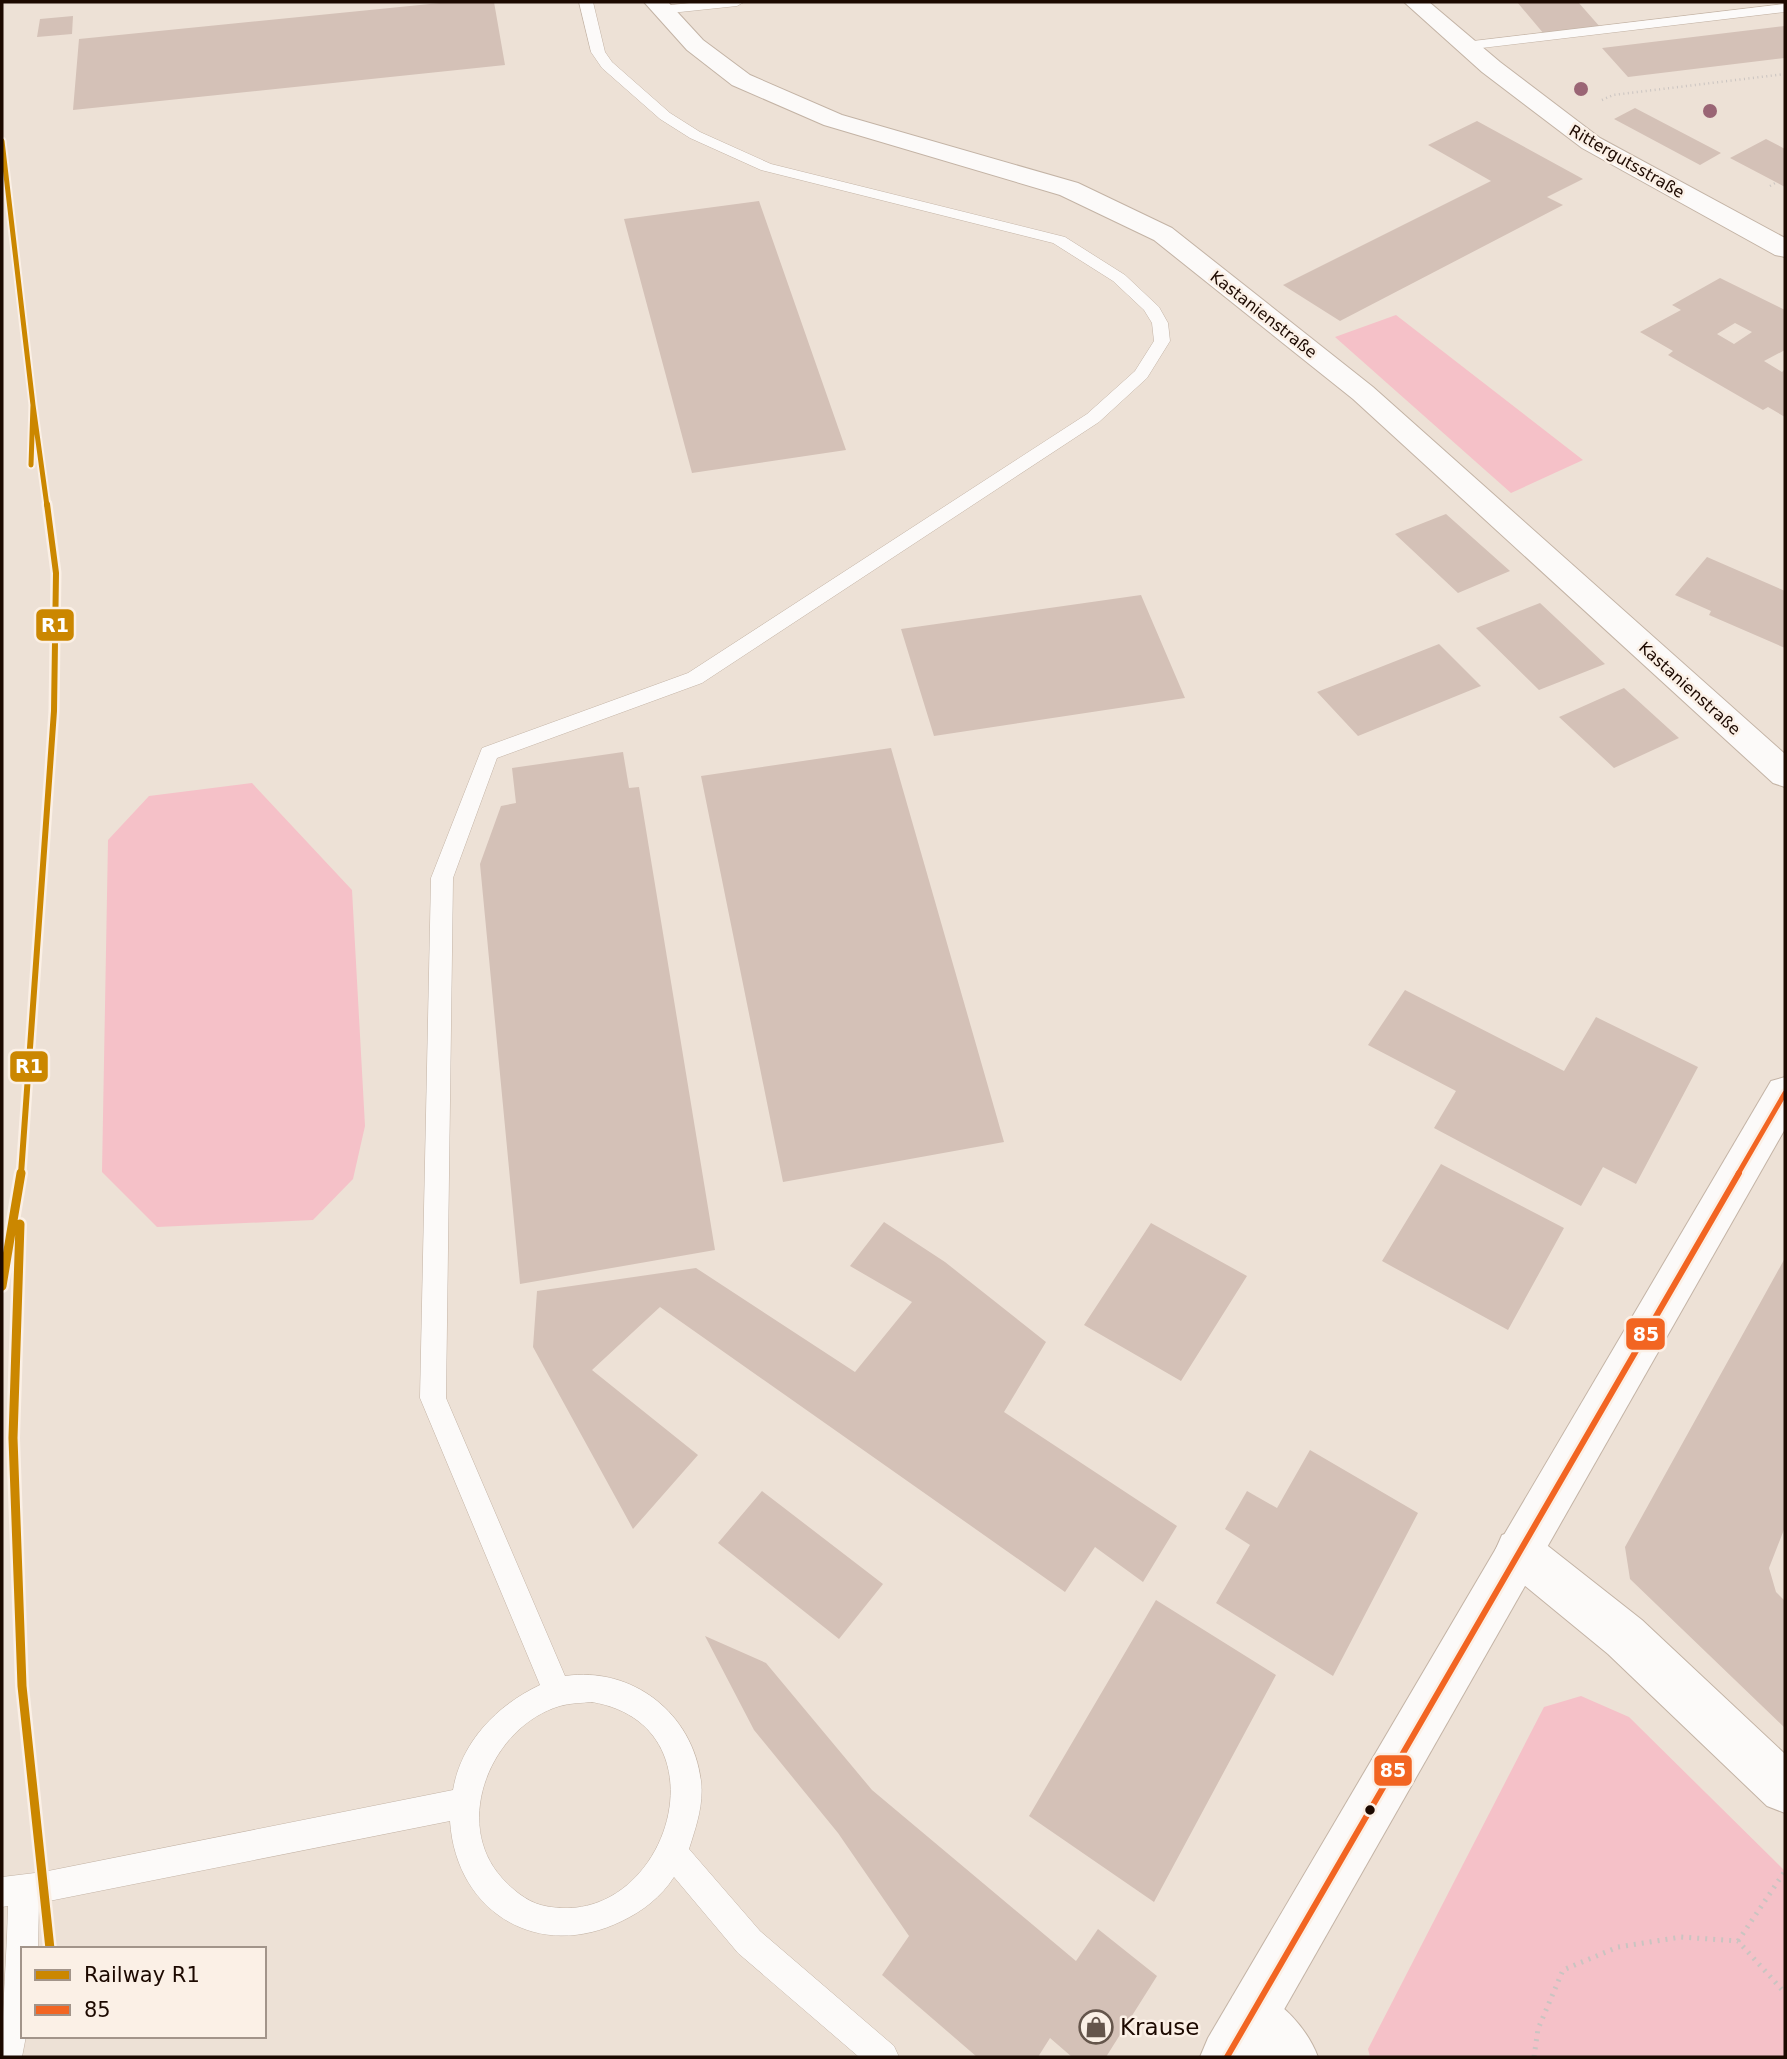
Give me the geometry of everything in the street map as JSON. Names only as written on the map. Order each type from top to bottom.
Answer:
[{"type":"street","name":"Rittergutsstraße","points":[[1415,2],[1465,46],[1591,143],[1785,249]]},
{"type":"street","name":"Kastanienstraße","points":[[658,6],[695,45],[741,80],[833,120],[1069,189],[1163,234],[1363,393],[1785,774]]},
{"type":"street","points":[[1291,2057],[1239,2036],[1785,1093]]},
{"type":"street","points":[[1518,1551],[1625,1637],[1785,1788]]},
{"type":"lane","points":[[557,1692],[433,1398],[442,878],[489,752],[695,678],[1093,418],[1141,374],[1162,341],[1160,323],[1151,307],[1119,278],[1059,240],[778,170],[695,135],[665,116],[607,65],[598,52],[586,2]]},
{"type":"lane","points":[[658,6],[737,2]]},
{"type":"lane","points":[[1465,46],[1785,8]]},
{"type":"lane","points":[[592,1688],[625,1695],[655,1714],[675,1742],[687,1777],[686,1815],[673,1853],[650,1887],[617,1911],[578,1923],[540,1921],[506,1906],[481,1877],[465,1843],[464,1803],[474,1766],[494,1733],[523,1708],[557,1692],[592,1688]]},
{"type":"lane","points":[[21,1964],[13,1891],[464,1803]]},
{"type":"lane","points":[[673,1853],[749,1942],[883,2057]]},
{"type":"lane","points":[[6,2057],[21,1978]]},
{"type":"path","points":[[1556,118],[1613,95],[1785,74]]},
{"type":"path","points":[[1770,186],[1777,182]]},
{"type":"path","points":[[1738,1941],[1785,1871]]},
{"type":"path","points":[[1534,2057],[1538,2029],[1563,1970],[1618,1947],[1681,1937],[1738,1941],[1785,1993]]},
{"type":"shaded area","points":[[1396,315],[1583,460],[1511,493],[1335,337]]},
{"type":"shaded area","points":[[252,783],[352,890],[365,1126],[353,1179],[313,1220],[157,1227],[102,1172],[108,840],[149,796]]},
{"type":"shaded area","points":[[1581,1696],[1629,1717],[1785,1871],[1785,2057],[1370,2057],[1368,2049],[1544,1707]]},
{"type":"building","points":[[450,2],[494,2],[505,65],[73,110],[79,39]]},
{"type":"building","points":[[1517,2],[1578,2],[1601,28],[1544,34]]},
{"type":"building","points":[[73,16],[72,34],[37,37],[40,19]]},
{"type":"building","points":[[1785,26],[1785,58],[1628,77],[1602,48]]},
{"type":"building","points":[[1635,108],[1721,153],[1700,165],[1614,119]]},
{"type":"building","points":[[1477,121],[1583,179],[1547,197],[1563,205],[1340,321],[1283,285],[1491,181],[1428,145]]},
{"type":"building","points":[[1766,139],[1785,149],[1785,187],[1730,158]]},
{"type":"building","points":[[759,201],[846,450],[692,473],[624,219]]},
{"type":"building","points":[[1720,278],[1785,310],[1785,350],[1764,361],[1782,372],[1785,369],[1785,417],[1768,407],[1763,410],[1668,355],[1673,351],[1640,332],[1681,310],[1672,305]],"holes":[[[1735,323],[1752,332],[1734,344],[1717,334]]]},
{"type":"building","points":[[1446,514],[1510,571],[1458,593],[1395,534]]},
{"type":"building","points":[[1707,557],[1785,591],[1785,648],[1709,615],[1711,611],[1675,595]]},
{"type":"building","points":[[1141,595],[1185,698],[934,736],[901,629]]},
{"type":"building","points":[[1540,603],[1605,664],[1539,690],[1476,628]]},
{"type":"building","points":[[1439,644],[1481,686],[1358,736],[1317,692]]},
{"type":"building","points":[[1624,688],[1679,738],[1614,768],[1559,717]]},
{"type":"building","points":[[891,748],[1004,1142],[783,1182],[701,776]]},
{"type":"building","points":[[623,752],[629,788],[639,787],[715,1250],[520,1284],[480,864],[501,806],[516,803],[512,768]]},
{"type":"building","points":[[1405,990],[1564,1071],[1596,1017],[1698,1067],[1636,1184],[1603,1167],[1581,1206],[1434,1128],[1456,1091],[1368,1045]]},
{"type":"building","points":[[1441,1164],[1564,1228],[1508,1330],[1382,1261]]},
{"type":"building","points":[[884,1222],[945,1262],[1046,1342],[1004,1412],[1177,1526],[1143,1582],[1095,1547],[1065,1592],[660,1307],[592,1370],[698,1455],[633,1529],[533,1347],[537,1291],[696,1268],[855,1372],[912,1302],[850,1266]]},
{"type":"building","points":[[1151,1223],[1247,1276],[1181,1381],[1084,1325]]},
{"type":"building","points":[[1785,1258],[1785,1527],[1769,1568],[1776,1592],[1785,1601],[1785,1728],[1630,1579],[1625,1547]]},
{"type":"building","points":[[1310,1450],[1418,1513],[1333,1676],[1216,1603],[1250,1545],[1225,1529],[1247,1491],[1277,1508]]},
{"type":"building","points":[[762,1491],[883,1584],[839,1639],[718,1543]]},
{"type":"building","points":[[1156,1600],[1276,1675],[1154,1902],[1029,1816]]},
{"type":"building","points":[[705,1636],[766,1663],[872,1790],[1076,1961],[1098,1929],[1157,1976],[1106,2057],[1072,2057],[1050,2038],[1038,2057],[977,2057],[882,1975],[909,1936],[838,1833],[754,1730]]},
{"type":"rail line","name":"R1","points":[[2,141],[33,405],[31,465]]},
{"type":"rail line","name":"R1","points":[[2,1286],[22,1168],[54,711],[56,573],[33,405]]},
{"type":"rail line","name":"R1","points":[[20,1224],[13,1438],[22,1686],[50,1947]]},
{"type":"transit line","name":"85","points":[[1227,2057],[1785,1093]]},
{"type":"place","name":"Krause","points":[[1096,2027]]}]
